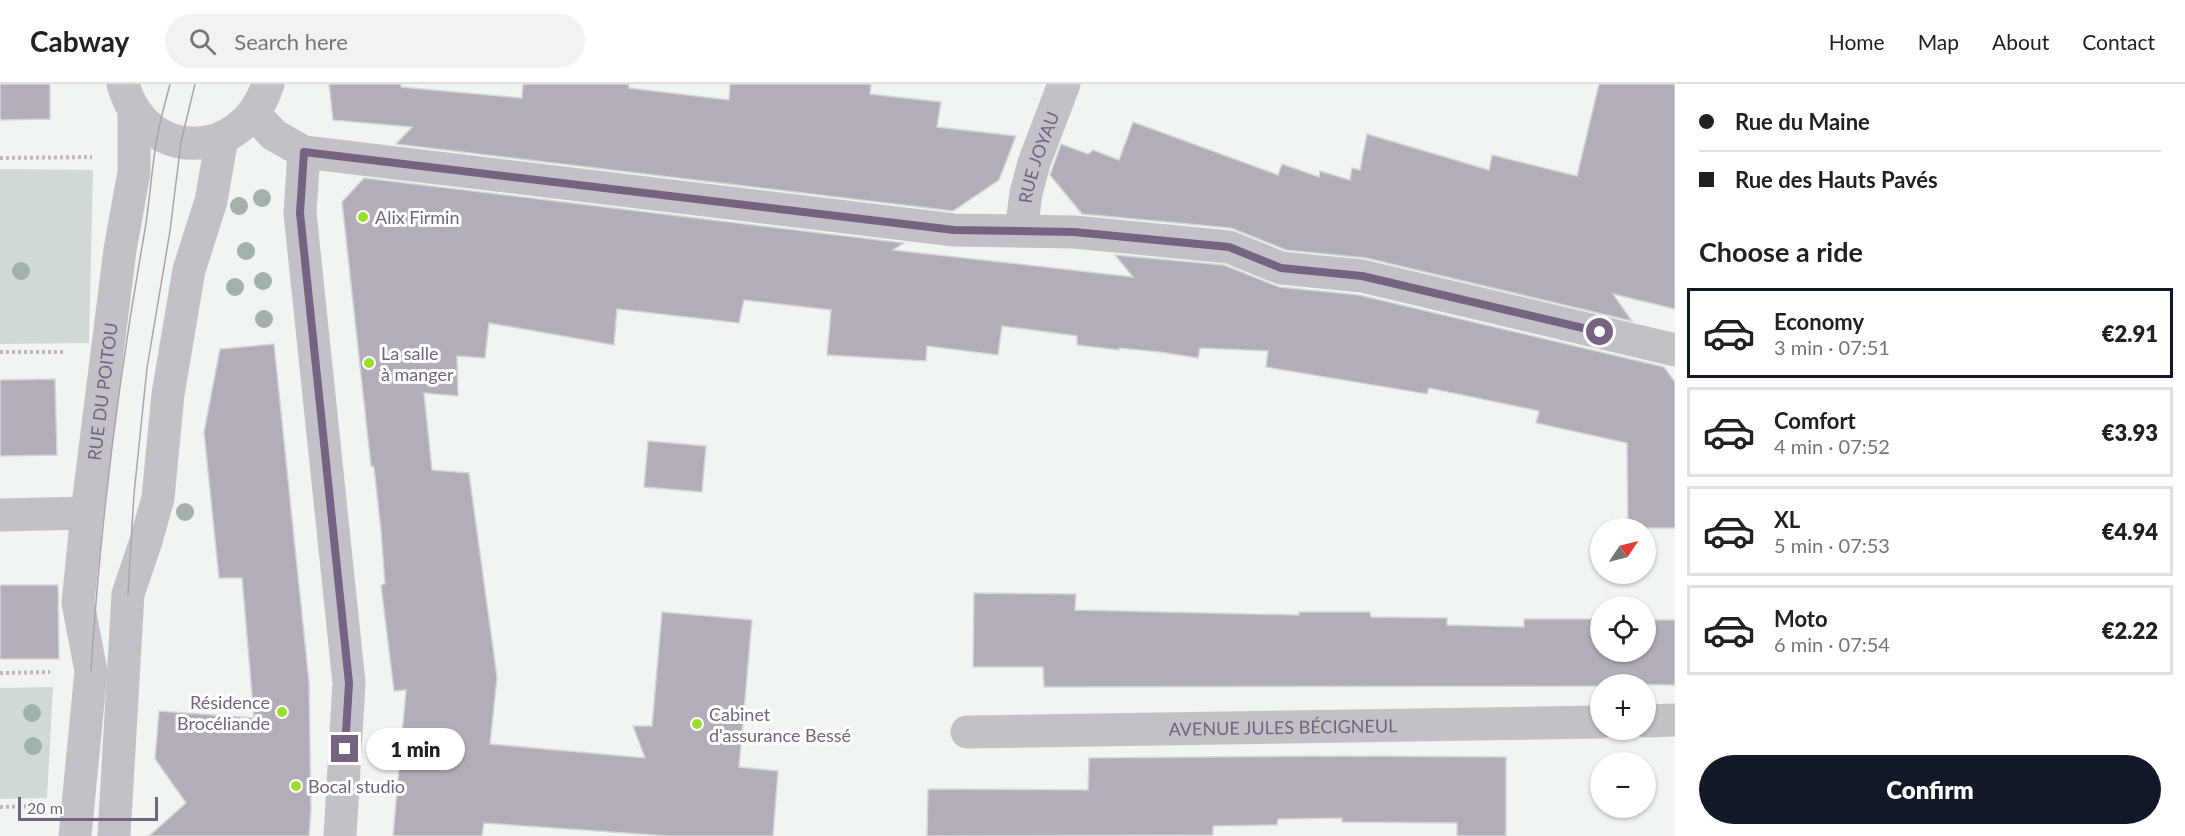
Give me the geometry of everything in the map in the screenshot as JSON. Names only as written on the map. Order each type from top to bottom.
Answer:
[{"type":"street","points":[[129,98],[149,128],[169,139],[195,143],[222,138],[240,129],[254,114],[263,99],[268,84]]},
{"type":"street","name":"RUE JOYAU","points":[[1021,231],[1026,194],[1034,163],[1064,84]]},
{"type":"street","name":"RUE DU POITOU","points":[[75,836],[91,671],[78,603],[120,250],[134,172],[129,98]]},
{"type":"street","points":[[254,114],[274,135],[304,152],[954,230],[1074,232],[1229,247],[1281,268],[1362,276],[1675,350]]},
{"type":"street","points":[[114,836],[128,594],[158,498],[168,393],[189,270],[211,201],[222,138]]},
{"type":"street","points":[[304,152],[300,213],[349,683],[340,836]]},
{"type":"street","points":[[0,515],[87,513]]},
{"type":"street","points":[[1656,721],[1675,720]]},
{"type":"street","name":"AVENUE JULES BÉCIGNEUL","points":[[967,732],[1590,722]]},
{"type":"path","points":[[0,158],[101,157]]},
{"type":"path","points":[[0,352],[70,352]]},
{"type":"path","points":[[0,673],[91,671]]},
{"type":"shaded area","points":[[0,169],[93,170],[89,343],[0,344]]},
{"type":"shaded area","points":[[53,687],[47,798],[0,799],[0,688]]},
{"type":"building","points":[[0,84],[50,84],[50,119],[0,120]]},
{"type":"building","points":[[329,84],[401,84],[401,87],[522,98],[523,84],[629,84],[629,88],[729,100],[730,84],[871,84],[870,94],[941,102],[937,127],[1016,136],[999,180],[953,211],[396,144],[412,127],[333,120]]},
{"type":"building","points":[[1599,84],[1675,84],[1675,309],[1613,294],[1632,321],[1366,258],[1286,250],[1231,228],[1082,214],[1050,175],[1061,144],[1088,154],[1093,150],[1119,160],[1133,122],[1278,175],[1282,164],[1319,177],[1320,171],[1350,180],[1352,168],[1360,170],[1367,134],[1489,170],[1492,155],[1577,176]]},
{"type":"building","points":[[364,178],[904,243],[893,250],[1133,277],[1115,255],[1224,265],[1279,287],[1359,295],[1664,367],[1675,382],[1675,528],[1656,528],[1656,518],[1628,518],[1627,443],[1536,423],[1539,411],[1429,388],[1427,394],[1266,367],[1268,351],[1200,348],[1198,358],[1160,352],[1077,345],[1077,336],[1002,326],[998,355],[927,346],[926,361],[827,355],[831,310],[744,300],[739,323],[617,309],[614,345],[489,323],[485,358],[457,356],[458,396],[424,393],[432,470],[469,473],[497,677],[490,744],[645,758],[633,726],[652,726],[662,612],[752,620],[739,767],[778,771],[773,836],[669,836],[484,823],[482,836],[393,836],[406,690],[394,691],[381,585],[385,584],[381,531],[374,467],[371,466],[342,202]]},
{"type":"building","points":[[274,344],[309,682],[311,809],[309,836],[149,836],[186,803],[155,759],[159,711],[254,718],[242,578],[219,578],[204,432],[220,349]]},
{"type":"building","points":[[55,379],[57,455],[0,456],[0,380]]},
{"type":"building","points":[[648,441],[706,446],[702,492],[644,487]]},
{"type":"building","points":[[0,585],[58,585],[59,659],[0,659]]},
{"type":"building","points":[[974,593],[1076,594],[1075,610],[1299,615],[1299,612],[1370,612],[1371,617],[1447,618],[1447,625],[1524,627],[1524,619],[1590,619],[1590,662],[1656,662],[1656,620],[1675,620],[1675,685],[1656,685],[1656,674],[1590,674],[1590,686],[1044,687],[1043,667],[973,667]]},
{"type":"building","points":[[1506,757],[1506,836],[1457,836],[1457,823],[1342,822],[1342,818],[1278,819],[1277,825],[1213,826],[1213,835],[927,836],[928,789],[1088,790],[1089,758]]},
{"type":"tram line","points":[[91,671],[99,563],[118,401],[156,146],[170,84]]},
{"type":"tram line","points":[[128,594],[134,494],[147,368],[170,231],[181,142],[195,84]]},
{"type":"place","name":"Alix Firmin","points":[[363,217]]},
{"type":"place","name":"La salle à manger","points":[[369,363]]},
{"type":"place","name":"Résidence Brocéliande","points":[[282,712]]},
{"type":"place","name":"Cabinet d'assurance Bessé","points":[[697,724]]},
{"type":"place","name":"Bocal studio","points":[[296,786]]},
{"type":"route","points":[[345,749],[349,683],[300,213],[304,152],[954,230],[1074,232],[1229,247],[1281,268],[1362,276],[1600,332]]}]
